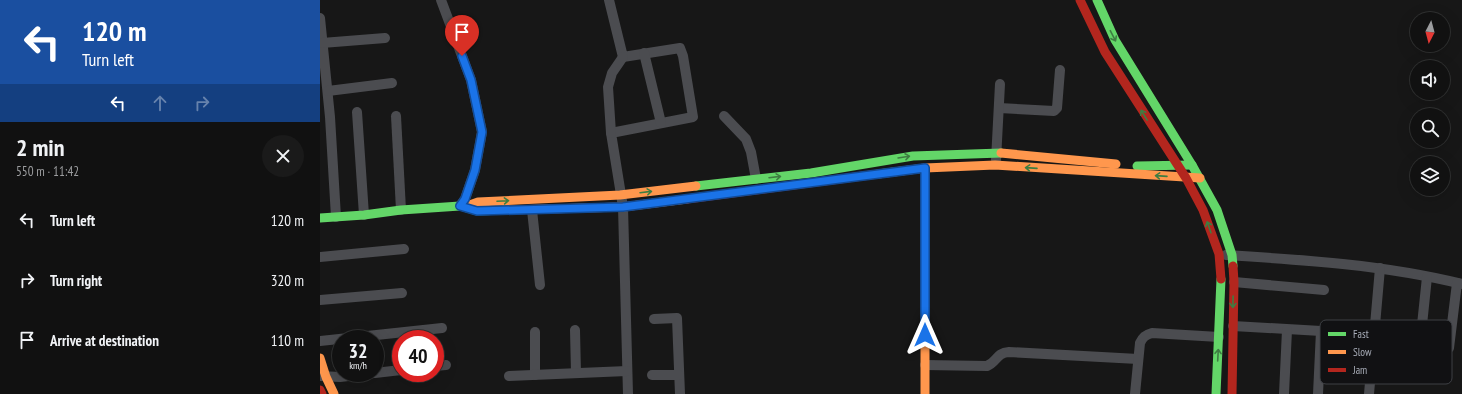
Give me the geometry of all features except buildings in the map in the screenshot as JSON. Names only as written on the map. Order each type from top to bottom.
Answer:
[{"type":"street","points":[[441,0],[471,80],[482,132],[475,170],[465,199],[457,207]]},
{"type":"street","points":[[609,0],[623,57]]},
{"type":"street","points":[[1080,0],[1105,52],[1176,165],[1186,178],[1203,210],[1219,254],[1221,281],[1216,394]]},
{"type":"street","points":[[1097,0],[1115,40],[1200,178],[1217,210],[1232,255],[1234,282],[1232,394]]},
{"type":"street","points":[[320,18],[328,91],[336,217]]},
{"type":"street","points":[[322,43],[385,38]]},
{"type":"street","points":[[611,133],[693,117],[683,56],[680,48],[623,57],[612,73],[608,87],[611,133],[623,207],[628,394]]},
{"type":"street","points":[[644,53],[661,123]]},
{"type":"street","points":[[999,108],[1054,111],[1057,108],[1060,70]]},
{"type":"street","points":[[328,91],[392,83]]},
{"type":"street","points":[[995,165],[1000,84]]},
{"type":"street","points":[[357,112],[364,215]]},
{"type":"street","points":[[396,116],[401,210]]},
{"type":"street","points":[[724,116],[746,139],[751,152],[756,179]]},
{"type":"street","points":[[320,218],[364,215],[401,210],[457,207],[478,202],[620,195],[811,173],[913,156],[996,153],[1144,166],[1192,165]]},
{"type":"street","points":[[457,207],[477,211],[623,207],[925,168],[995,165],[1200,178]]},
{"type":"street","points":[[925,168],[925,394]]},
{"type":"street","points":[[532,210],[540,285]]},
{"type":"street","points":[[320,257],[404,249]]},
{"type":"street","points":[[1219,254],[1380,268],[1459,284],[1452,329]]},
{"type":"street","points":[[1375,320],[1380,268]]},
{"type":"street","points":[[1423,320],[1427,277]]},
{"type":"street","points":[[1234,282],[1324,290]]},
{"type":"street","points":[[320,300],[402,293]]},
{"type":"street","points":[[654,319],[677,318],[680,394]]},
{"type":"street","points":[[1233,326],[1320,332]]},
{"type":"street","points":[[320,341],[442,328]]},
{"type":"street","points":[[575,330],[576,373]]},
{"type":"street","points":[[1284,394],[1287,330]]},
{"type":"street","points":[[535,332],[535,375]]},
{"type":"street","points":[[1135,394],[1140,343],[1146,334],[1152,333],[1219,337]]},
{"type":"street","points":[[925,365],[987,366],[994,362],[1001,354],[1009,352],[1138,359]]},
{"type":"street","points":[[1318,394],[1320,353]]},
{"type":"street","points":[[320,358],[323,377],[334,394]]},
{"type":"street","points":[[509,376],[627,371]]},
{"type":"street","points":[[652,375],[680,375]]},
{"type":"street","points":[[1369,394],[1370,384]]},
{"type":"street","points":[[320,390],[322,394]]},
{"type":"traffic: fast","points":[[1097,0],[1115,40],[1192,165],[1217,210],[1232,255],[1233,266]]},
{"type":"traffic: fast","points":[[696,186],[811,173],[913,156],[1001,153]]},
{"type":"traffic: fast","points":[[1137,166],[1192,165]]},
{"type":"traffic: fast","points":[[320,218],[460,206],[477,211],[504,210]]},
{"type":"traffic: fast","points":[[1216,394],[1221,279]]},
{"type":"traffic: slow","points":[[1001,153],[1116,164]]},
{"type":"traffic: slow","points":[[878,174],[925,168],[995,165],[1200,178]]},
{"type":"traffic: slow","points":[[925,168],[925,394]]},
{"type":"traffic: slow","points":[[467,206],[478,202],[620,195],[696,186]]},
{"type":"traffic: slow","points":[[504,210],[623,207],[687,199]]},
{"type":"traffic: slow","points":[[320,358],[326,377],[334,394]]},
{"type":"traffic: jam","points":[[1080,0],[1105,52],[1186,178],[1203,210],[1219,254],[1221,279]]},
{"type":"traffic: jam","points":[[687,199],[878,174]]},
{"type":"traffic: jam","points":[[1232,394],[1233,266]]},
{"type":"traffic: jam","points":[[320,390],[322,394]]},
{"type":"route","points":[[462,56],[471,80],[482,132],[475,170],[465,199],[460,206],[477,211],[623,207],[925,168],[925,335]]}]
